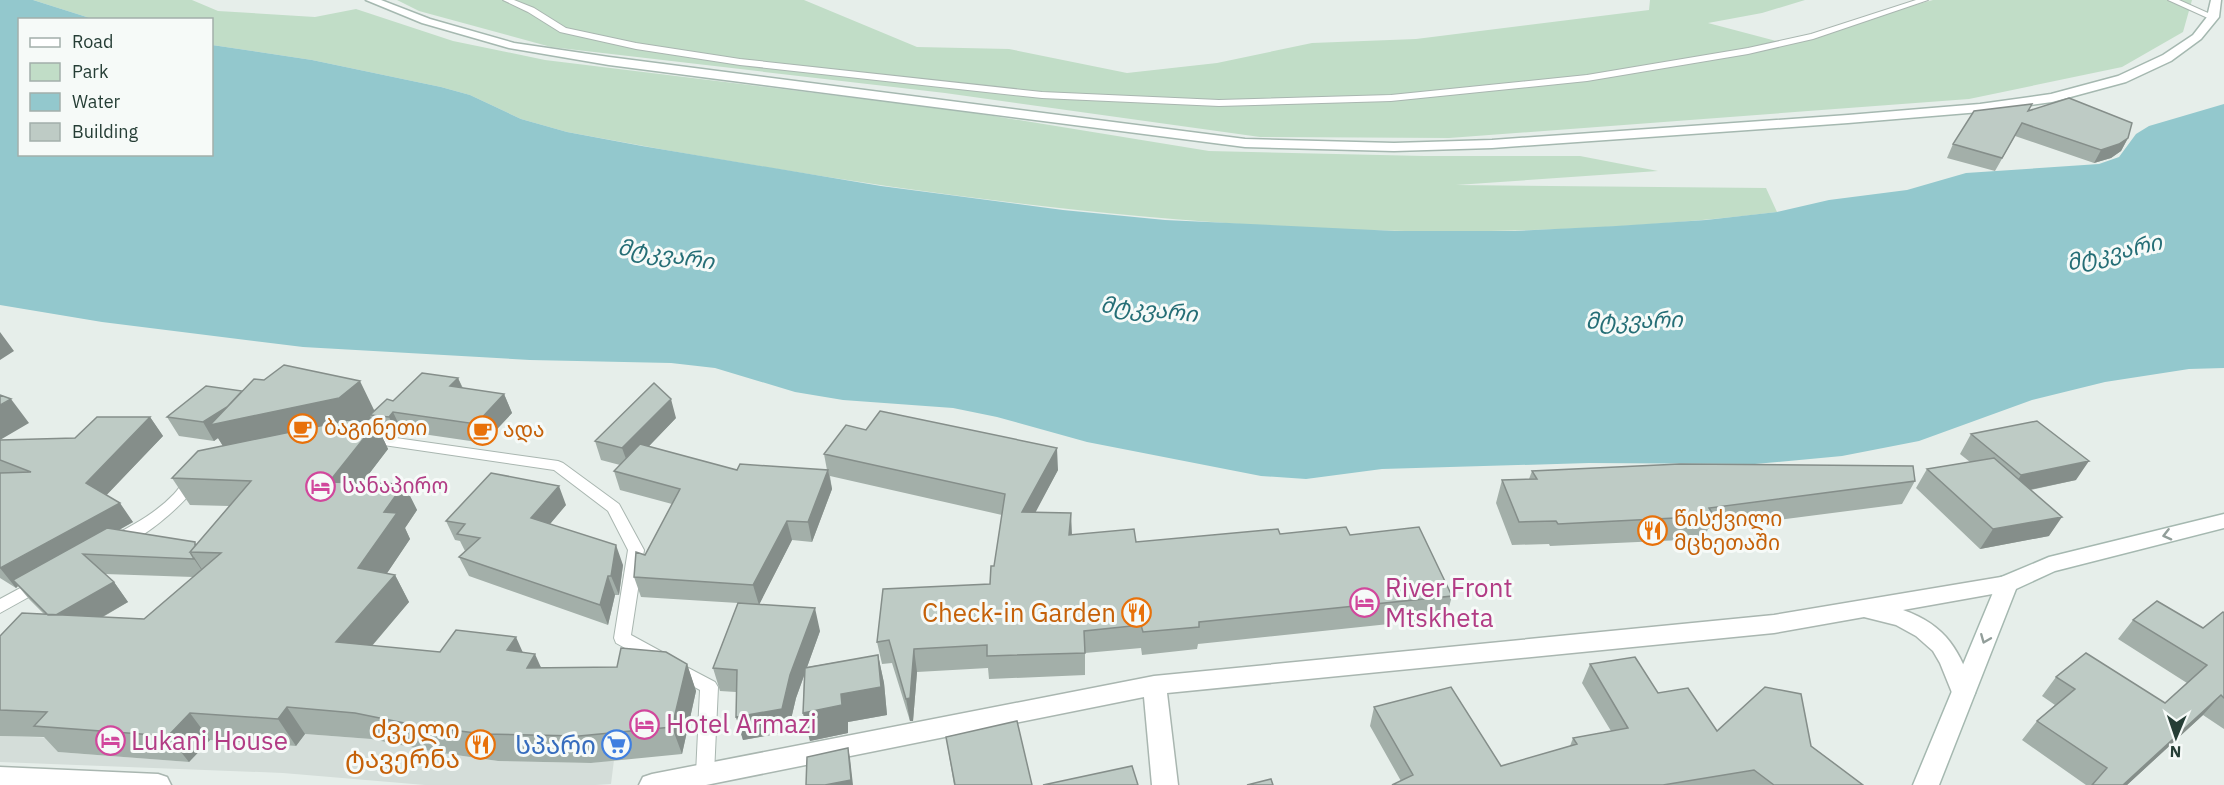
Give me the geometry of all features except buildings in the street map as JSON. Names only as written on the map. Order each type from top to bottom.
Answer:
[{"type":"main road","points":[[372,0],[426,21],[513,46],[609,61],[1245,143],[1371,147],[1492,144],[1848,120],[1980,108],[2052,98],[2122,79],[2167,58],[2197,37],[2213,17],[2216,0]]},
{"type":"main road","points":[[652,785],[703,779],[1154,685],[1774,624],[1862,610],[2007,584],[2049,565],[2224,521]]},
{"type":"main road","points":[[1926,785],[2007,584]]},
{"type":"main road","points":[[1862,610],[1884,613],[1909,622],[1930,636],[1947,653],[1963,693]]},
{"type":"main road","points":[[1154,685],[1165,785]]},
{"type":"main road","points":[[0,778],[158,785]]},
{"type":"lane","points":[[507,0],[531,10],[562,30],[636,46],[705,57],[1042,95],[1219,103],[1391,98],[1587,78],[1748,51],[1813,36],[1924,0]]},
{"type":"lane","points":[[2172,0],[2213,17]]},
{"type":"lane","points":[[378,424],[356,440],[558,466],[614,507],[636,550],[622,638],[709,687],[703,779]]},
{"type":"lane","points":[[103,549],[145,525],[179,501],[205,472]]},
{"type":"lane","points":[[0,606],[52,578]]},
{"type":"shaded area","points":[[305,734],[371,739],[435,752],[498,761],[591,763],[614,760],[611,784],[596,785],[425,785],[283,773],[0,762],[0,736],[59,738],[58,752],[189,762],[210,740],[296,746]]},
{"type":"green space","points":[[33,0],[192,0],[218,11],[315,17],[356,9],[453,41],[545,60],[963,111],[1209,151],[1424,156],[1580,156],[1658,171],[1456,185],[1766,188],[1777,212],[1624,226],[1472,231],[1320,228],[1169,219],[1019,203],[868,183],[567,132],[521,119],[470,95],[441,87],[312,60],[213,45],[213,18],[90,18]]},
{"type":"green space","points":[[397,0],[804,0],[917,47],[1009,49],[1127,73],[1217,63],[1312,43],[1416,39],[1649,10],[1650,0],[1805,0],[1762,13],[1708,23],[1780,42],[1933,0],[2192,0],[2183,32],[2122,67],[1969,99],[1449,138],[1260,137],[945,93],[551,47],[419,11]]},
{"type":"water","name":"მტკვარი","points":[[0,0],[33,0],[90,18],[18,18],[18,156],[213,156],[213,45],[312,60],[441,87],[470,95],[521,119],[567,132],[881,186],[1063,210],[1165,220],[1395,231],[1515,231],[1706,220],[1777,212],[1829,200],[1907,190],[1966,173],[2099,164],[2119,157],[2136,134],[2149,126],[2224,104],[2224,368],[2189,369],[2105,382],[2032,400],[1919,441],[1842,456],[1755,464],[1589,463],[1382,469],[1306,479],[1261,476],[1087,442],[997,417],[953,408],[843,400],[795,392],[715,368],[671,363],[530,360],[303,347],[102,322],[0,305]]},
{"type":"place","name":"ბაგინეთი","points":[[303,428]]},
{"type":"place","name":"ადა","points":[[482,430]]},
{"type":"place","name":"სანაპირო","points":[[321,486]]},
{"type":"place","name":"წისქვილი მცხეთაში","points":[[1653,531]]},
{"type":"place","name":"River Front Mtskheta","points":[[1364,603]]},
{"type":"place","name":"Check-in Garden","points":[[1137,613]]},
{"type":"place","name":"Hotel Armazi","points":[[645,724]]},
{"type":"place","name":"Lukani House","points":[[110,741]]},
{"type":"place","name":"ძველი ტავერნა","points":[[481,744]]},
{"type":"place","name":"სპარი","points":[[617,745]]}]
